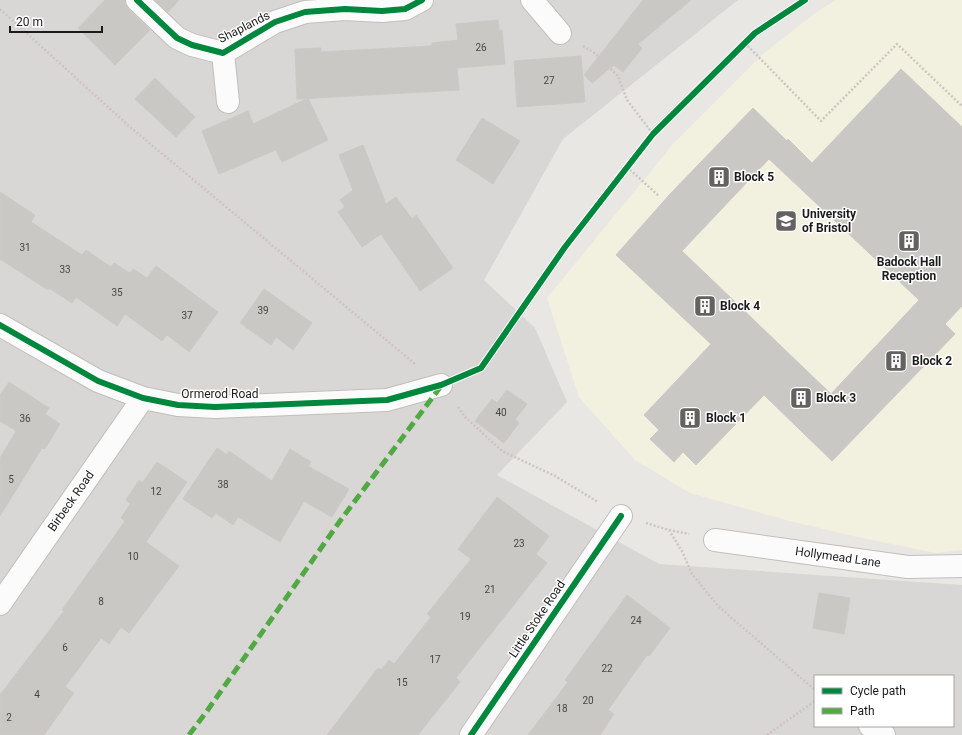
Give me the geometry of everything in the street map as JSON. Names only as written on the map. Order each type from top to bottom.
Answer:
[{"type":"street","name":"Shaplands","points":[[137,0],[178,38],[192,45],[223,53],[275,22],[305,12],[345,8],[382,11],[405,9],[422,0]]},
{"type":"street","points":[[532,0],[560,34]]},
{"type":"street","name":"Shaplands","points":[[223,53],[228,102]]},
{"type":"street","name":"Ormerod Road","points":[[0,325],[98,381],[143,398],[178,406],[214,407],[388,400],[441,385]]},
{"type":"street","name":"Birbeck Road","points":[[0,604],[143,398]]},
{"type":"street","name":"Little Stoke Road","points":[[471,735],[621,516]]},
{"type":"street","name":"Hollymead Lane","points":[[715,540],[908,567],[962,566]]},
{"type":"street","points":[[872,727],[884,735]]},
{"type":"path","points":[[796,0],[799,4]]},
{"type":"path","points":[[0,9],[130,127],[345,307],[441,385]]},
{"type":"path","points":[[560,34],[596,54],[618,76],[627,100],[653,134]]},
{"type":"path","points":[[745,43],[821,121],[897,44],[962,106]]},
{"type":"path","points":[[627,168],[659,196]]},
{"type":"path","points":[[767,735],[814,702]]},
{"type":"shaded area","points":[[0,0],[738,0],[563,139],[484,280],[535,328],[567,402],[497,475],[659,564],[962,585],[962,735],[0,735]]},
{"type":"shaded area","name":"University of Bristol","points":[[836,0],[962,0],[962,550],[936,553],[790,521],[690,493],[635,460],[579,397],[547,298],[674,143],[764,53],[818,11]]},
{"type":"building","points":[[105,0],[125,0],[125,4],[128,9],[150,30],[115,65],[78,28]]},
{"type":"building","points":[[155,0],[179,0],[168,12]]},
{"type":"building","points":[[643,0],[691,0],[638,44],[642,48],[623,72],[614,65],[592,83],[584,75]]},
{"type":"building","points":[[498,20],[499,30],[502,30],[505,64],[457,68],[459,90],[297,99],[295,49],[321,48],[321,52],[432,46],[432,43],[458,40],[456,24]]},
{"type":"building","points":[[581,56],[585,102],[517,107],[514,61]]},
{"type":"building","points":[[901,69],[962,127],[962,306],[945,324],[955,334],[832,461],[764,395],[696,465],[683,452],[674,462],[650,439],[659,430],[644,415],[711,344],[616,255],[670,194],[753,108],[812,163]],"holes":[[[769,159],[919,300],[831,394],[682,251]]]},
{"type":"building","points":[[155,78],[195,117],[176,137],[135,99]]},
{"type":"building","points":[[308,98],[328,140],[282,162],[276,150],[219,174],[202,131],[248,111],[253,124]]},
{"type":"building","points":[[482,118],[520,141],[493,184],[456,160]]},
{"type":"building","points":[[363,145],[386,204],[396,197],[412,219],[416,215],[453,268],[420,291],[381,234],[362,247],[338,212],[345,207],[340,200],[353,190],[339,155]]},
{"type":"building","points":[[0,192],[35,215],[31,222],[82,255],[86,250],[111,267],[114,263],[130,273],[133,269],[147,278],[156,266],[218,312],[189,352],[167,335],[162,341],[125,314],[117,326],[76,297],[72,303],[49,288],[48,290],[0,259]]},
{"type":"building","points":[[264,289],[312,323],[293,350],[276,337],[271,345],[240,323]]},
{"type":"building","points":[[9,382],[49,408],[45,414],[60,424],[48,444],[44,449],[42,448],[0,516],[0,458],[16,431],[0,421],[0,395]]},
{"type":"building","points":[[507,390],[527,404],[515,420],[519,423],[504,443],[475,421],[492,399],[497,403]]},
{"type":"building","points":[[217,448],[227,455],[229,451],[272,481],[290,449],[311,462],[308,466],[349,489],[332,517],[304,501],[280,542],[238,517],[233,525],[216,513],[212,518],[183,499]]},
{"type":"building","points":[[157,462],[187,482],[146,542],[179,566],[129,633],[121,627],[109,644],[101,638],[65,687],[74,693],[44,735],[0,735],[0,695],[64,611],[62,610],[125,521],[121,518],[130,504],[126,500],[139,480],[142,483]]},
{"type":"building","points":[[497,497],[549,536],[536,554],[547,563],[456,678],[460,682],[418,735],[327,735],[378,668],[381,670],[389,660],[394,664],[431,617],[427,614],[471,559],[458,549]]},
{"type":"building","points":[[819,593],[850,598],[844,634],[813,628]]},
{"type":"building","points":[[627,595],[670,628],[649,656],[647,655],[608,710],[614,714],[600,735],[528,735],[568,682],[565,680]]},
{"type":"marked path","points":[[189,735],[340,521],[441,386]]},
{"type":"cycle path","points":[[137,0],[177,38],[192,45],[223,53],[275,22],[305,12],[345,9],[382,11],[405,9],[422,0]]},
{"type":"cycle path","points":[[0,325],[98,381],[143,398],[178,405],[215,407],[387,400],[441,385],[481,368],[565,247],[653,134],[755,33],[805,0]]},
{"type":"cycle path","points":[[471,735],[621,516]]},
{"type":"place","name":"Block 5","points":[[719,177]]},
{"type":"place","name":"University of Bristol","points":[[786,221]]},
{"type":"place","name":"Badock Hall Reception","points":[[909,241]]},
{"type":"place","name":"Block 4","points":[[705,306]]},
{"type":"place","name":"Block 2","points":[[896,361]]},
{"type":"place","name":"Block 3","points":[[801,398]]},
{"type":"place","name":"Block 1","points":[[690,418]]}]
